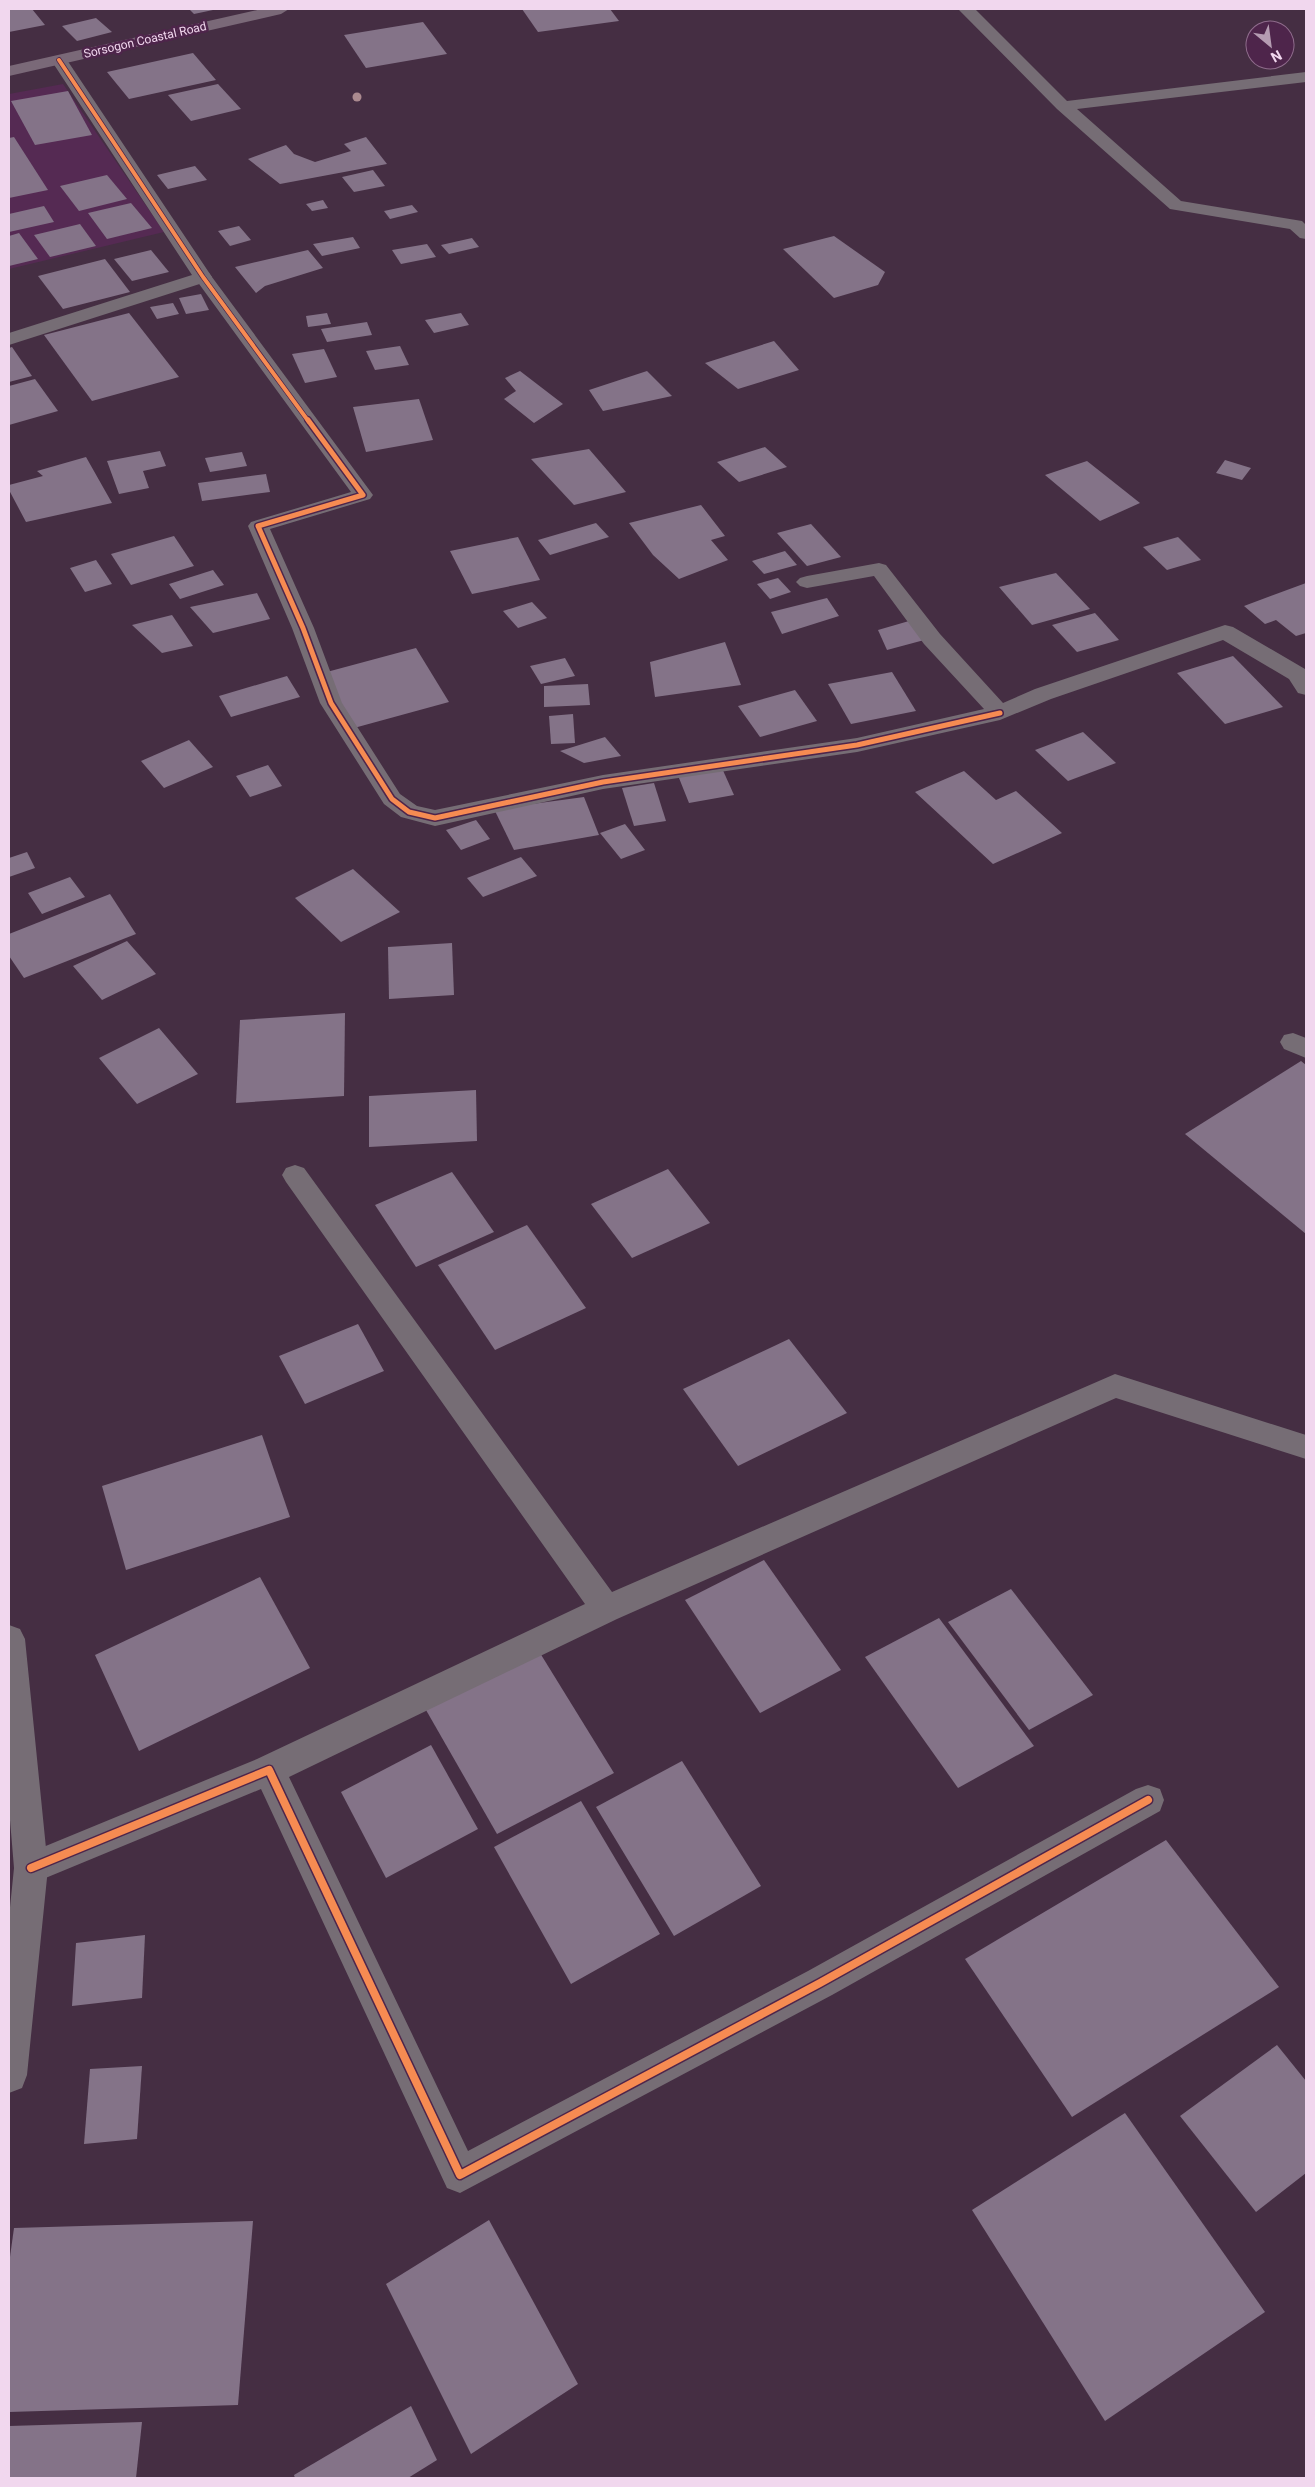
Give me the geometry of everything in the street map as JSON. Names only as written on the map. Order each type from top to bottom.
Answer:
[{"type":"highway","name":"Sorsogon Coastal Road","points":[[9,71],[281,9]]},
{"type":"street","points":[[966,9],[1063,106],[1176,205],[1296,225],[1306,234]]},
{"type":"street","points":[[59,60],[203,277],[363,495],[258,526],[303,628],[331,703],[392,799],[408,812],[435,818],[603,782],[857,745],[1000,713],[1043,694],[1225,632],[1303,678]]},
{"type":"street","points":[[1063,106],[1306,77]]},
{"type":"street","points":[[9,339],[203,277]]},
{"type":"street","points":[[807,582],[879,569],[932,640],[1000,713]]},
{"type":"street","points":[[295,1175],[606,1609]]},
{"type":"street","points":[[31,1868],[269,1770],[606,1609],[1115,1386],[1306,1447]]},
{"type":"street","points":[[9,1640],[31,1868],[9,2075]]},
{"type":"street","points":[[269,1770],[460,2175],[820,1983],[1148,1800]]},
{"type":"shaded area","points":[[63,84],[164,232],[9,269],[9,94]]},
{"type":"building","points":[[9,9],[32,9],[45,25],[9,32]]},
{"type":"building","points":[[189,9],[213,9],[213,10],[194,14]]},
{"type":"building","points":[[522,9],[610,9],[619,21],[538,32]]},
{"type":"building","points":[[96,18],[112,32],[77,41],[62,26]]},
{"type":"building","points":[[423,22],[447,54],[366,68],[344,35]]},
{"type":"building","points":[[193,53],[216,80],[129,99],[107,72]]},
{"type":"building","points":[[218,84],[241,109],[191,121],[168,95]]},
{"type":"building","points":[[68,91],[92,135],[35,145],[11,101]]},
{"type":"building","points":[[14,137],[48,190],[9,198],[9,138]]},
{"type":"building","points":[[366,137],[387,164],[280,184],[248,159],[286,145],[294,154],[315,162],[351,151],[344,144]]},
{"type":"building","points":[[195,166],[207,180],[168,189],[157,175]]},
{"type":"building","points":[[373,170],[385,186],[354,192],[342,177]]},
{"type":"building","points":[[107,175],[127,199],[79,211],[60,186]]},
{"type":"building","points":[[323,200],[328,208],[312,211],[306,204]]},
{"type":"building","points":[[131,203],[152,228],[107,239],[88,213]]},
{"type":"building","points":[[412,205],[418,212],[390,219],[384,211]]},
{"type":"building","points":[[44,206],[54,222],[9,232],[9,214]]},
{"type":"building","points":[[80,224],[96,246],[50,257],[34,235]]},
{"type":"building","points":[[239,226],[251,240],[230,246],[218,231]]},
{"type":"building","points":[[19,233],[38,259],[9,266],[9,236]]},
{"type":"building","points":[[834,236],[885,272],[878,285],[834,298],[783,249]]},
{"type":"building","points":[[353,237],[360,248],[322,256],[313,244]]},
{"type":"building","points":[[472,238],[479,247],[449,254],[441,245]]},
{"type":"building","points":[[427,244],[436,257],[401,264],[392,250]]},
{"type":"building","points":[[151,250],[169,272],[132,281],[114,259]]},
{"type":"building","points":[[308,250],[323,268],[265,286],[256,293],[235,267]]},
{"type":"building","points":[[105,259],[130,292],[63,309],[38,276]]},
{"type":"building","points":[[201,294],[209,310],[186,314],[179,298]]},
{"type":"building","points":[[173,303],[179,314],[157,319],[150,307]]},
{"type":"building","points":[[129,313],[179,377],[92,401],[44,335]]},
{"type":"building","points":[[327,313],[331,324],[308,327],[306,316]]},
{"type":"building","points":[[461,313],[469,325],[434,333],[425,320]]},
{"type":"building","points":[[367,322],[372,335],[327,342],[321,329]]},
{"type":"building","points":[[774,341],[799,370],[738,389],[705,363]]},
{"type":"building","points":[[400,346],[409,365],[375,370],[366,351]]},
{"type":"building","points":[[12,347],[32,376],[9,382],[9,348]]},
{"type":"building","points":[[324,349],[337,377],[305,383],[292,354]]},
{"type":"building","points":[[520,371],[563,404],[534,423],[504,399],[516,391],[505,378]]},
{"type":"building","points":[[647,371],[672,396],[603,411],[589,390]]},
{"type":"building","points":[[35,379],[58,411],[9,425],[9,386]]},
{"type":"building","points":[[419,399],[433,440],[366,452],[353,407]]},
{"type":"building","points":[[765,447],[787,467],[739,482],[717,462]]},
{"type":"building","points":[[589,449],[626,492],[574,505],[531,459]]},
{"type":"building","points":[[160,451],[166,466],[143,471],[149,488],[119,494],[107,461]]},
{"type":"building","points":[[242,452],[247,466],[210,472],[205,458]]},
{"type":"building","points":[[86,457],[112,503],[26,522],[9,490],[9,485],[43,476],[37,471]]},
{"type":"building","points":[[1225,460],[1251,468],[1242,480],[1216,473]]},
{"type":"building","points":[[1087,461],[1140,503],[1100,521],[1045,475]]},
{"type":"building","points":[[266,474],[270,492],[202,501],[198,483]]},
{"type":"building","points":[[701,505],[725,536],[711,540],[728,560],[679,579],[653,555],[629,523]]},
{"type":"building","points":[[596,523],[609,537],[550,555],[538,540]]},
{"type":"building","points":[[811,524],[841,557],[807,566],[777,533]]},
{"type":"building","points":[[174,536],[194,566],[131,585],[111,554]]},
{"type":"building","points":[[518,537],[540,580],[472,594],[450,551]]},
{"type":"building","points":[[1178,537],[1201,560],[1167,570],[1143,547]]},
{"type":"building","points":[[785,551],[797,565],[764,574],[752,561]]},
{"type":"building","points":[[96,560],[112,584],[85,592],[70,568]]},
{"type":"building","points":[[213,570],[224,585],[180,599],[169,584]]},
{"type":"building","points":[[1056,573],[1090,609],[1032,625],[999,587]]},
{"type":"building","points":[[778,578],[791,592],[770,599],[757,584]]},
{"type":"building","points":[[1306,583],[1306,633],[1296,636],[1276,620],[1265,624],[1244,606]]},
{"type":"building","points":[[257,593],[270,619],[213,633],[190,607]]},
{"type":"building","points":[[827,598],[839,616],[782,634],[771,612]]},
{"type":"building","points":[[532,602],[547,618],[518,628],[503,611]]},
{"type":"building","points":[[1095,613],[1119,640],[1077,652],[1052,625]]},
{"type":"building","points":[[172,615],[193,646],[162,653],[132,625]]},
{"type":"building","points":[[909,621],[928,639],[887,650],[878,630]]},
{"type":"building","points":[[725,642],[741,685],[655,697],[650,662]]},
{"type":"building","points":[[416,648],[449,702],[354,728],[323,673]]},
{"type":"building","points":[[1233,656],[1283,707],[1225,724],[1177,673]]},
{"type":"building","points":[[565,658],[575,676],[541,684],[530,666]]},
{"type":"building","points":[[892,672],[916,711],[851,724],[828,684]]},
{"type":"building","points":[[287,676],[300,697],[231,717],[219,696]]},
{"type":"building","points":[[588,684],[590,705],[544,707],[544,686]]},
{"type":"building","points":[[795,690],[817,721],[760,737],[738,706]]},
{"type":"building","points":[[573,714],[575,743],[551,744],[549,716]]},
{"type":"building","points":[[1083,732],[1116,763],[1068,781],[1035,750]]},
{"type":"building","points":[[605,737],[621,756],[584,763],[560,751]]},
{"type":"building","points":[[189,740],[213,767],[164,788],[141,761]]},
{"type":"building","points":[[268,765],[282,786],[250,797],[236,776]]},
{"type":"building","points":[[721,766],[734,795],[689,803],[677,773]]},
{"type":"building","points":[[964,771],[996,800],[1016,791],[1062,833],[993,864],[915,792]]},
{"type":"building","points":[[654,783],[666,821],[634,826],[622,788]]},
{"type":"building","points":[[584,797],[599,835],[514,850],[494,809]]},
{"type":"building","points":[[476,820],[490,839],[461,850],[446,830]]},
{"type":"building","points":[[625,824],[645,850],[621,859],[600,833]]},
{"type":"building","points":[[27,852],[35,868],[9,877],[9,858]]},
{"type":"building","points":[[521,857],[537,876],[483,897],[467,878]]},
{"type":"building","points":[[353,869],[400,912],[341,942],[295,898]]},
{"type":"building","points":[[70,877],[85,897],[42,914],[28,893]]},
{"type":"building","points":[[110,894],[136,934],[24,978],[9,956],[9,934]]},
{"type":"building","points":[[127,941],[156,974],[102,1000],[73,966]]},
{"type":"building","points":[[452,943],[454,995],[389,999],[388,947]]},
{"type":"building","points":[[345,1013],[344,1096],[236,1103],[240,1020]]},
{"type":"building","points":[[159,1028],[198,1074],[137,1104],[99,1058]]},
{"type":"building","points":[[1301,1061],[1306,1065],[1306,1234],[1185,1134]]},
{"type":"building","points":[[476,1090],[477,1141],[369,1147],[369,1096]]},
{"type":"building","points":[[668,1169],[710,1223],[632,1258],[591,1204]]},
{"type":"building","points":[[452,1172],[494,1232],[416,1267],[375,1205]]},
{"type":"building","points":[[527,1225],[586,1308],[495,1350],[438,1265]]},
{"type":"building","points":[[358,1324],[384,1371],[305,1404],[279,1356]]},
{"type":"building","points":[[789,1339],[847,1413],[738,1466],[683,1389]]},
{"type":"building","points":[[262,1435],[290,1517],[126,1570],[102,1486]]},
{"type":"building","points":[[764,1560],[841,1670],[760,1713],[685,1600]]},
{"type":"building","points":[[260,1577],[310,1668],[139,1751],[95,1655]]},
{"type":"building","points":[[1011,1589],[1093,1695],[1029,1730],[948,1622]]},
{"type":"building","points":[[939,1618],[1034,1746],[958,1788],[865,1657]]},
{"type":"building","points":[[540,1653],[614,1773],[497,1834],[426,1710]]},
{"type":"building","points":[[431,1745],[478,1829],[386,1878],[341,1792]]},
{"type":"building","points":[[682,1761],[761,1886],[674,1936],[596,1807]]},
{"type":"building","points":[[581,1801],[660,1934],[571,1984],[494,1847]]},
{"type":"building","points":[[1166,1840],[1279,1987],[1072,2117],[965,1959]]},
{"type":"building","points":[[145,1935],[142,1998],[72,2006],[76,1943]]},
{"type":"building","points":[[1277,2045],[1306,2081],[1306,2173],[1256,2212],[1180,2116]]},
{"type":"building","points":[[142,2066],[137,2139],[84,2144],[90,2069]]},
{"type":"building","points":[[1125,2113],[1265,2312],[1105,2421],[972,2210]]},
{"type":"building","points":[[489,2220],[578,2384],[471,2454],[386,2284]]},
{"type":"building","points":[[253,2221],[238,2405],[9,2412],[9,2264],[14,2228]]},
{"type":"building","points":[[411,2406],[437,2460],[408,2478],[295,2478],[294,2475]]},
{"type":"building","points":[[142,2422],[136,2478],[9,2478],[9,2426]]},
{"type":"cycle path","points":[[59,60],[203,277],[363,495],[258,526],[303,628],[331,703],[392,799],[409,812],[435,818],[603,782],[857,745],[1000,713]]},
{"type":"cycle path","points":[[31,1868],[269,1770],[460,2175],[820,1983],[1148,1800]]}]
